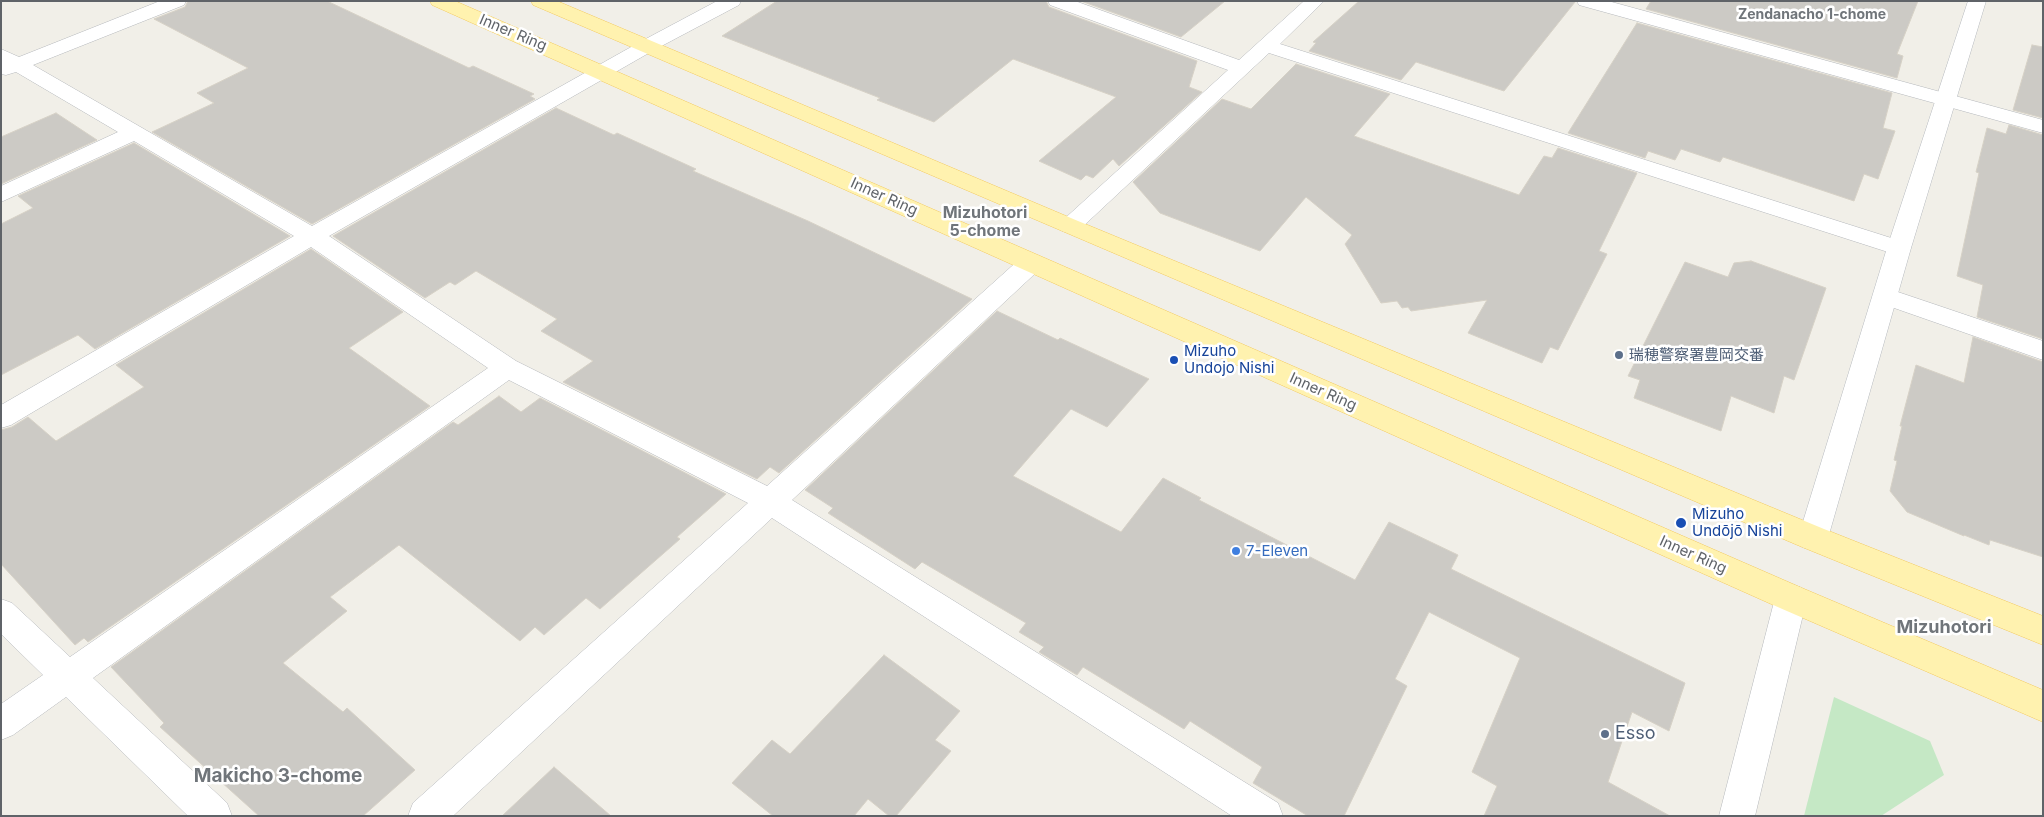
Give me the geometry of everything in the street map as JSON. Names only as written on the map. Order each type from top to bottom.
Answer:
[{"type":"main road","name":"Inner Ring","points":[[439,1],[1791,598],[2043,706]]},
{"type":"main road","points":[[540,1],[1813,538],[2043,630]]},
{"type":"street","points":[[7,64],[177,1]]},
{"type":"street","points":[[1,418],[312,236],[647,46],[732,1]]},
{"type":"street","points":[[1057,1],[1242,68]]},
{"type":"street","points":[[1070,226],[1316,1]]},
{"type":"street","points":[[1586,1],[1619,5],[1947,101],[2043,127]]},
{"type":"street","points":[[1813,538],[1899,248],[1947,101],[1977,1]]},
{"type":"street","points":[[1266,46],[1899,248]]},
{"type":"street","points":[[7,64],[134,133],[312,236],[507,368],[770,501],[1265,816]]},
{"type":"street","points":[[1,195],[134,133]]},
{"type":"street","points":[[426,816],[1031,263]]},
{"type":"street","points":[[1886,296],[2043,351]]},
{"type":"street","points":[[1,724],[507,368]]},
{"type":"street","points":[[1736,816],[1791,598]]},
{"type":"street","points":[[1,613],[214,816]]},
{"type":"green space","points":[[1834,697],[1930,741],[1944,775],[1881,816],[1804,816]]},
{"type":"building","points":[[188,1],[327,1],[469,68],[473,66],[534,94],[530,96],[535,99],[312,224],[152,132],[214,103],[197,93],[248,68],[154,19],[185,7]]},
{"type":"building","points":[[777,1],[1046,1],[1049,7],[1197,61],[1189,87],[1202,92],[1119,166],[1113,159],[1093,178],[1086,175],[1081,180],[1039,161],[1116,97],[1013,59],[934,122],[877,100],[880,98],[722,36]]},
{"type":"building","points":[[1081,1],[1225,1],[1181,37]]},
{"type":"building","points":[[1359,1],[1575,2],[1504,91],[1416,62],[1401,80],[1309,51],[1316,43],[1313,42]]},
{"type":"building","points":[[1651,1],[1918,1],[1897,54],[1903,56],[1897,78],[1646,9]]},
{"type":"building","points":[[1637,23],[1892,93],[1883,128],[1895,131],[1878,179],[1864,174],[1854,201],[1723,157],[1720,162],[1681,149],[1675,160],[1648,151],[1645,158],[1568,133]]},
{"type":"building","points":[[2032,45],[2043,47],[2043,118],[2013,110]]},
{"type":"building","points":[[1296,64],[1390,94],[1354,136],[1519,195],[1544,156],[1552,158],[1558,148],[1637,173],[1599,251],[1607,254],[1558,350],[1550,347],[1542,363],[1468,333],[1487,300],[1411,311],[1408,307],[1402,308],[1397,301],[1381,303],[1345,244],[1352,235],[1306,197],[1260,251],[1160,213],[1133,182],[1222,99],[1251,109]]},
{"type":"building","points":[[556,108],[614,135],[617,133],[696,169],[693,171],[808,221],[972,299],[779,473],[770,467],[757,479],[563,382],[593,361],[541,331],[557,319],[476,271],[455,285],[450,282],[425,298],[333,236]]},
{"type":"building","points":[[56,113],[97,140],[1,184],[1,137]]},
{"type":"building","points":[[2009,125],[2043,135],[2043,339],[1977,317],[1983,285],[1957,276],[1979,173],[1976,172],[1987,128],[2006,134]]},
{"type":"building","points":[[134,143],[290,236],[95,349],[78,335],[1,375],[1,224],[33,208],[18,196]]},
{"type":"building","points":[[311,249],[403,312],[349,348],[430,406],[88,642],[84,638],[75,645],[1,564],[1,430],[12,427],[28,417],[56,441],[144,387],[116,365]]},
{"type":"building","points":[[1751,261],[1826,288],[1794,380],[1784,376],[1774,413],[1731,396],[1721,431],[1634,398],[1640,380],[1628,376],[1685,262],[1728,277],[1734,263]]},
{"type":"building","points":[[997,311],[1058,340],[1060,338],[1149,379],[1107,427],[1071,409],[1013,476],[1121,532],[1163,478],[1201,498],[1199,500],[1355,580],[1389,522],[1458,555],[1451,569],[1685,683],[1669,731],[1632,712],[1608,782],[1670,816],[1484,816],[1497,786],[1472,772],[1520,658],[1429,612],[1395,679],[1407,686],[1344,816],[1308,816],[1253,783],[1262,767],[1190,721],[1184,729],[1083,667],[1077,675],[1039,652],[1044,647],[1019,632],[1026,623],[922,562],[915,569],[828,513],[833,508],[805,490]]},
{"type":"building","points":[[1973,337],[2043,362],[2043,557],[1990,540],[1989,545],[1907,512],[1890,491],[1897,461],[1894,460],[1902,426],[1900,426],[1916,365],[1964,383]]},
{"type":"building","points":[[499,396],[521,412],[540,398],[726,494],[677,537],[680,539],[600,609],[586,598],[544,635],[535,627],[520,641],[399,545],[330,597],[347,611],[283,663],[343,712],[347,708],[415,770],[363,816],[259,816],[160,727],[164,723],[111,667],[453,422],[458,425]]},
{"type":"building","points":[[884,655],[960,711],[935,740],[951,751],[896,816],[889,816],[868,799],[854,816],[773,816],[732,783],[772,740],[790,754]]},
{"type":"building","points":[[554,767],[611,816],[502,816]]},
{"type":"place","name":"瑞穂警察署豊岡交番","points":[[1619,355]]},
{"type":"place","name":"Mizuho Undojo Nishi","points":[[1174,360]]},
{"type":"place","name":"Mizuho Undōjō Nishi","points":[[1681,523]]},
{"type":"place","name":"7-Eleven","points":[[1236,551]]},
{"type":"place","name":"Esso","points":[[1605,734]]},
{"type":"district","name":"Zendanacho 1-chome","points":[[1812,15]]},
{"type":"district","name":"Mizuhotori 5-chome","points":[[985,222]]},
{"type":"district","name":"Mizuhotori","points":[[1944,628]]},
{"type":"district","name":"Makicho 3-chome","points":[[278,776]]}]
